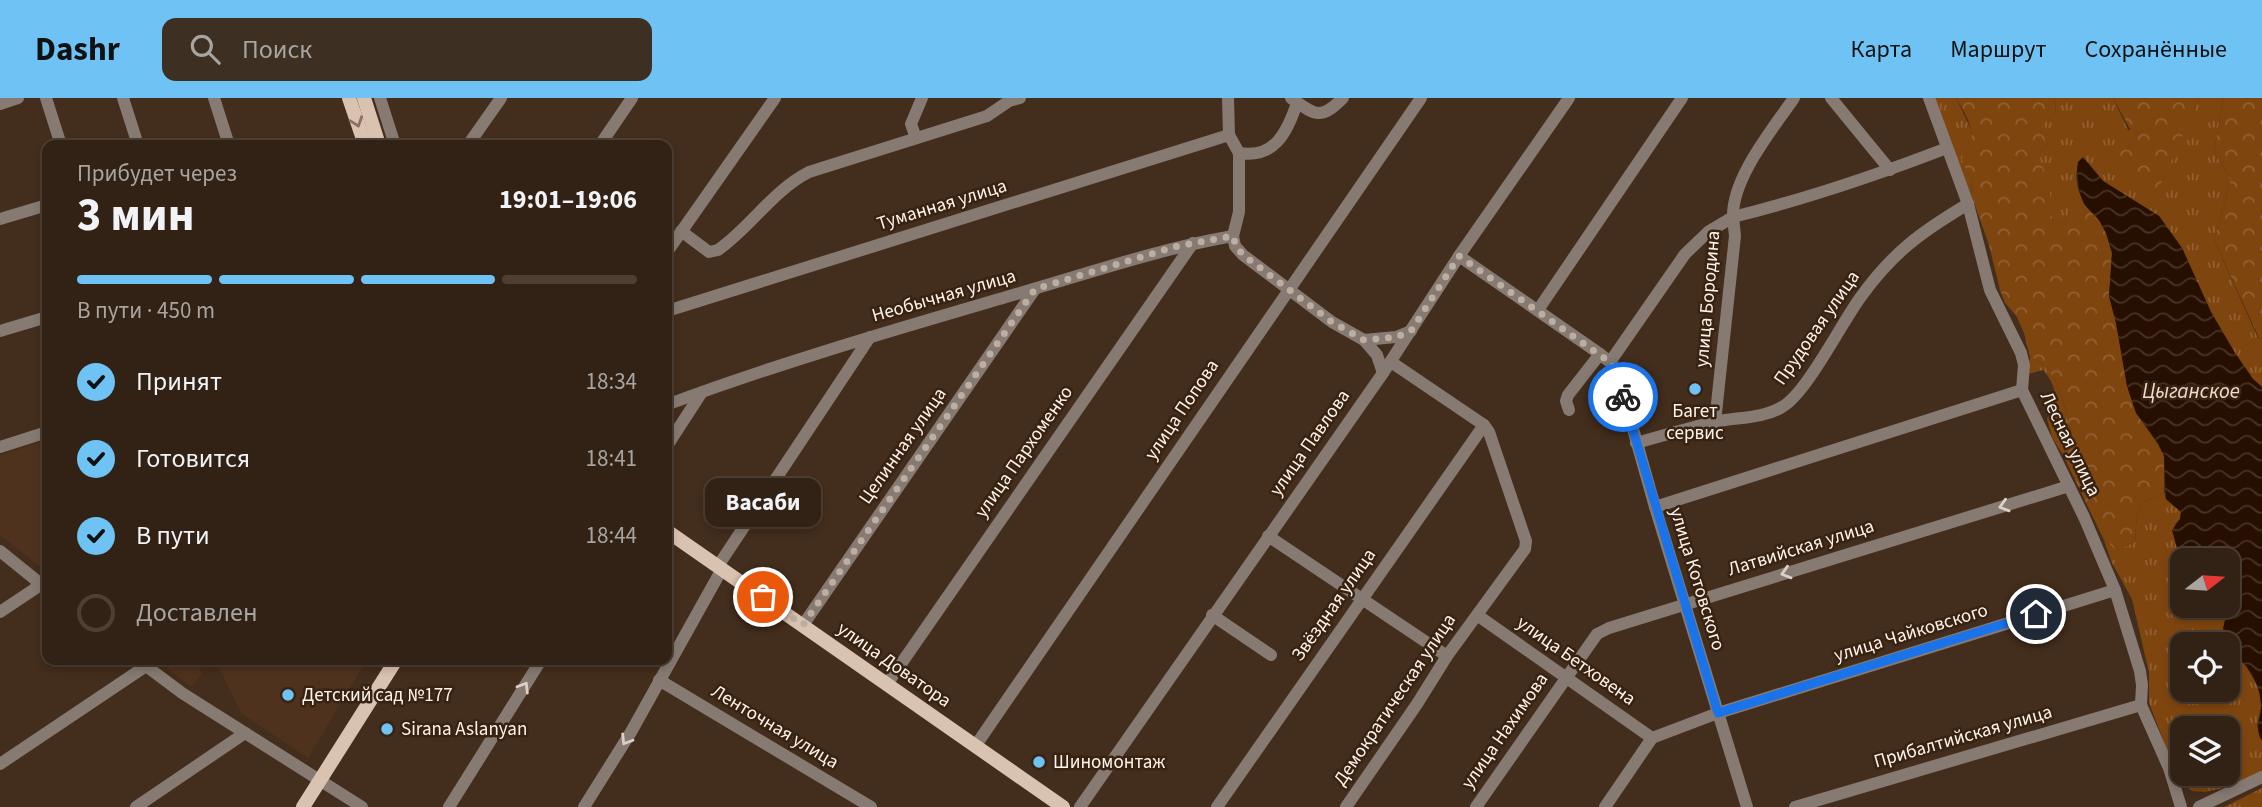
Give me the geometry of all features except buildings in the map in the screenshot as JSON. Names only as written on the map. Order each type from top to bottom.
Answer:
[{"type":"main road","points":[[349,98],[363,140]]},
{"type":"main road","points":[[363,98],[377,140]]},
{"type":"main road","name":"улица Доватора","points":[[672,534],[1063,807]]},
{"type":"main road","points":[[313,807],[323,783],[393,665]]},
{"type":"main road","points":[[303,807],[323,783],[402,665]]},
{"type":"street","points":[[0,104],[18,98]]},
{"type":"street","points":[[46,98],[59,140]]},
{"type":"street","points":[[123,98],[136,140]]},
{"type":"street","points":[[214,98],[227,140]]},
{"type":"street","points":[[380,98],[393,140]]},
{"type":"street","points":[[472,140],[501,98]]},
{"type":"street","points":[[603,140],[632,98]]},
{"type":"street","points":[[672,244],[775,98]]},
{"type":"street","points":[[916,138],[911,124],[922,98]]},
{"type":"street","points":[[1228,98],[1230,135],[1239,153],[1239,212],[1233,236],[1236,246],[1243,255],[1287,290],[1332,322],[1364,340],[1377,355],[1383,373]]},
{"type":"street","points":[[1239,153],[1253,155],[1268,150],[1283,133],[1294,100],[1313,114],[1332,109],[1343,98]]},
{"type":"street","name":"улица Попова","points":[[976,745],[1421,98]]},
{"type":"street","name":"улица Павлова","points":[[1080,807],[1391,362],[1459,256],[1569,98]]},
{"type":"street","points":[[1538,310],[1682,98]]},
{"type":"street","points":[[1569,410],[1566,401],[1568,395],[1605,358],[1685,254],[1708,232],[1733,217],[1736,192],[1760,149],[1794,98]]},
{"type":"street","points":[[1831,98],[1890,170]]},
{"type":"street","name":"Лесная улица","points":[[1929,98],[1968,204],[1990,290],[2021,353],[2024,365],[2022,390],[2069,486],[2115,590],[2140,671],[2141,705],[2169,768],[2181,807]]},
{"type":"street","points":[[681,231],[709,251],[718,250],[796,178],[987,116],[1010,99]]},
{"type":"street","name":"Туманная улица","points":[[672,309],[1230,135]]},
{"type":"street","name":"улица Бородина","points":[[1715,422],[1735,236],[1733,217],[1890,170],[1947,148]]},
{"type":"street","name":"Прудовая улица","points":[[1636,443],[1715,422],[1773,411],[1792,401],[1849,314],[1890,260],[1914,239],[1968,204]]},
{"type":"street","points":[[0,219],[42,206]]},
{"type":"street","name":"Необычная улица","points":[[672,403],[766,369],[870,337],[1193,243],[1233,236]]},
{"type":"street","name":"улица Пархоменко","points":[[887,684],[1193,243]]},
{"type":"street","points":[[1459,256],[1605,358]]},
{"type":"street","name":"Целинная улица","points":[[803,625],[1035,289]]},
{"type":"street","points":[[0,331],[42,318]]},
{"type":"street","points":[[1364,340],[1396,337],[1411,331]]},
{"type":"street","points":[[672,656],[720,568],[870,337]]},
{"type":"street","name":"улица Котовского","points":[[1605,358],[1616,372],[1747,807]]},
{"type":"street","points":[[1391,362],[1483,425]]},
{"type":"street","points":[[1655,507],[2022,390]]},
{"type":"street","points":[[672,438],[702,392]]},
{"type":"street","name":"Звёздная улица","points":[[1217,807],[1483,425]]},
{"type":"street","name":"Демократическая улица","points":[[1346,807],[1447,656],[1521,557],[1526,541],[1495,444],[1483,425]]},
{"type":"street","points":[[0,447],[42,434]]},
{"type":"street","name":"Латвийская улица","points":[[1565,677],[1597,634],[1609,628],[2069,486]]},
{"type":"street","points":[[1268,536],[1447,656]]},
{"type":"street","points":[[0,551],[42,584]]},
{"type":"street","points":[[0,612],[42,587]]},
{"type":"street","name":"улица Чайковского","points":[[1652,738],[1718,713],[2115,590]]},
{"type":"street","points":[[1212,615],[1271,655]]},
{"type":"street","name":"улица Бетховена","points":[[1477,615],[1652,738]]},
{"type":"street","points":[[0,764],[139,665]]},
{"type":"street","points":[[145,665],[182,693],[362,807]]},
{"type":"street","points":[[449,807],[538,665]]},
{"type":"street","points":[[584,807],[631,732],[667,665]]},
{"type":"street","name":"улица Нахимова","points":[[1476,807],[1565,677]]},
{"type":"street","name":"Ленточная улица","points":[[659,680],[871,807]]},
{"type":"street","name":"Прибалтийская улица","points":[[1795,807],[2141,705]]},
{"type":"street","points":[[136,807],[245,733]]},
{"type":"street","points":[[1605,807],[1652,738]]},
{"type":"street","points":[[2199,807],[2262,777]]},
{"type":"shaded area","points":[[42,442],[42,568],[0,535],[0,455]]},
{"type":"shaded area","points":[[163,665],[199,665],[202,674],[191,687]]},
{"type":"shaded area","name":"Детский сад №177","points":[[217,665],[364,665],[308,758],[241,713]]},
{"type":"green space","points":[[1933,98],[1956,98],[1971,129],[1973,143],[1962,159],[1971,179],[1972,197]]},
{"type":"green space","points":[[1956,98],[2056,98],[2055,114],[2042,125],[2048,143],[2039,155],[2046,177],[2044,187],[2050,191],[2050,210],[2054,224],[2062,223],[2072,210],[2089,210],[2106,233],[2112,253],[2109,296],[2127,386],[2136,413],[2164,456],[2164,492],[2141,505],[2137,514],[2135,541],[2124,548],[2115,549],[2103,538],[2064,457],[2073,440],[2060,392],[2049,371],[2030,357],[2017,317],[2005,303],[2000,290],[1989,245],[1972,197],[1971,179],[1961,159],[1972,136],[1969,121]]},
{"type":"green space","points":[[2056,98],[2113,98],[2157,191],[2199,98],[2224,98],[2214,151],[2231,179],[2214,240],[2258,338],[2262,339],[2262,387],[2235,353],[2211,312],[2182,248],[2159,216],[2103,181],[2083,157],[2076,177],[2082,198],[2089,210],[2072,210],[2062,223],[2054,225],[2050,210],[2050,191],[2044,187],[2039,155],[2048,143],[2041,125],[2055,114]]},
{"type":"green space","points":[[2113,98],[2199,98],[2158,191],[2107,154],[2130,129]]},
{"type":"green space","points":[[2224,98],[2262,98],[2262,339],[2259,338],[2214,240],[2231,179],[2214,151]]},
{"type":"green space","points":[[2030,357],[2049,371],[2060,393],[2073,441],[2064,457],[2052,437],[2047,419],[2053,405],[2054,388],[2043,370],[2028,374]]},
{"type":"green space","points":[[2164,492],[2166,499],[2181,512],[2180,519],[2175,524],[2178,548],[2170,548],[2170,618],[2225,620],[2223,632],[2170,632],[2170,702],[2240,702],[2240,661],[2260,691],[2261,706],[2257,726],[2262,741],[2262,771],[2240,782],[2240,716],[2170,716],[2170,757],[2149,703],[2149,673],[2132,599],[2112,563],[2103,538],[2110,545],[2118,547],[2135,541],[2137,514],[2144,502]]},
{"type":"green space","points":[[2186,786],[2233,786],[2205,792],[2192,791]]},
{"type":"green space","points":[[2262,788],[2262,807],[2224,807]]},
{"type":"water","name":"Цыганское","points":[[2083,157],[2103,181],[2159,216],[2182,248],[2211,312],[2235,353],[2262,387],[2262,741],[2258,729],[2261,701],[2252,675],[2240,659],[2240,632],[2222,632],[2224,618],[2240,618],[2240,548],[2177,548],[2172,530],[2180,519],[2181,512],[2166,499],[2164,456],[2136,413],[2127,386],[2109,296],[2112,253],[2106,233],[2099,220],[2084,204],[2079,191],[2078,162]]},
{"type":"way so far","points":[[763,597],[803,625],[1035,289],[1178,246],[1233,236],[1243,255],[1287,290],[1332,322],[1364,340],[1396,337],[1411,331],[1459,256],[1610,362],[1616,372],[1623,397]]},
{"type":"place","name":"Багет сервис","points":[[1695,389]]},
{"type":"place","name":"Васаби","points":[[763,597]]},
{"type":"place","name":"Детский сад №177","points":[[288,695]]},
{"type":"place","name":"Sirana Aslanyan","points":[[387,729]]},
{"type":"place","name":"Шиномонтаж","points":[[1039,762]]},
{"type":"route","points":[[1623,397],[1718,713],[2036,614]]}]
